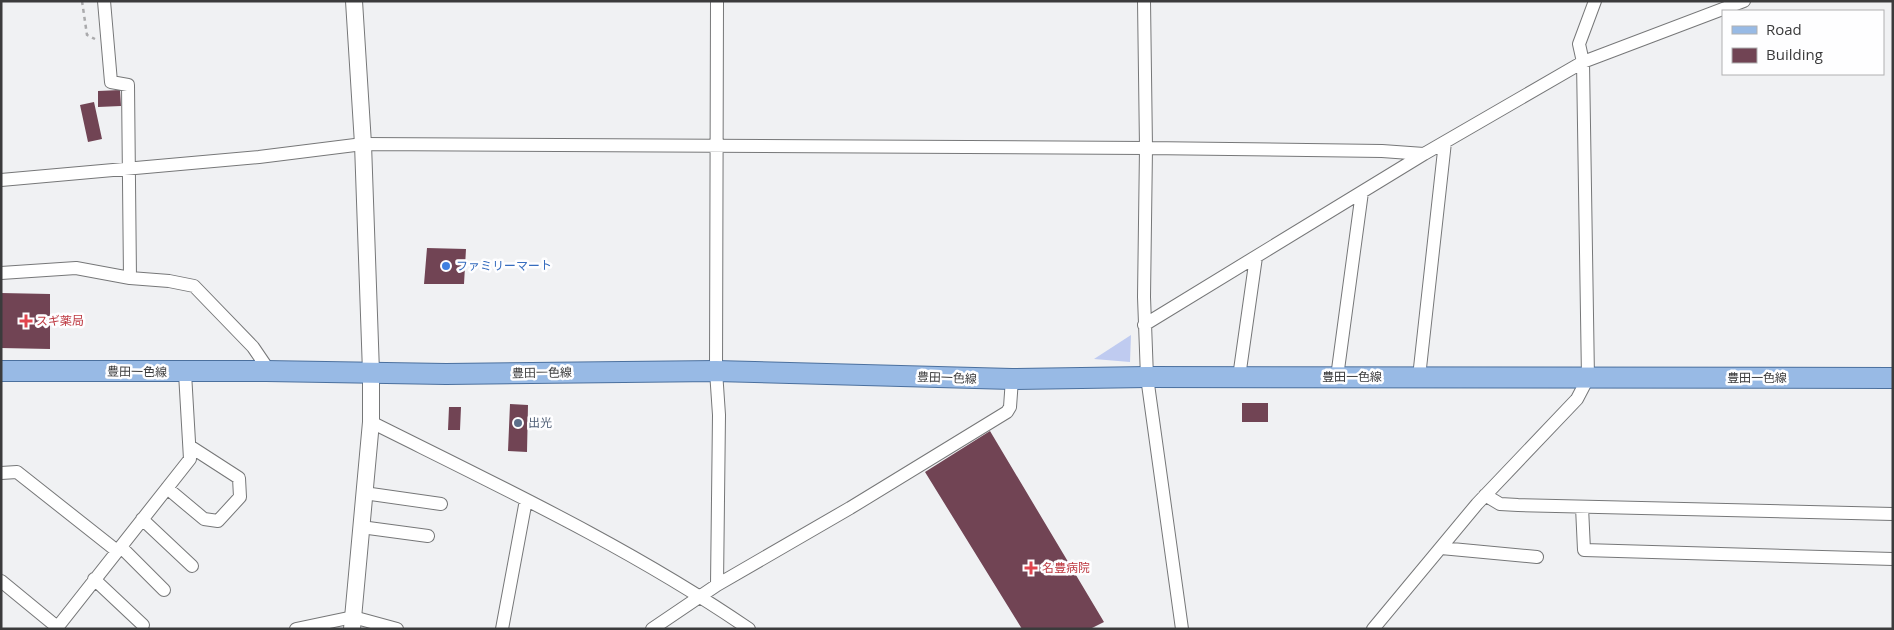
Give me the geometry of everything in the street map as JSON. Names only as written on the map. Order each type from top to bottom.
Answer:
[{"type":"main road","name":"豊田一色線","points":[[1,371],[446,374],[716,371],[1012,379],[1147,377],[1893,378]]},
{"type":"street","points":[[104,1],[109,39],[111,82],[128,85],[130,278]]},
{"type":"street","points":[[352,623],[371,422],[363,144],[354,1]]},
{"type":"street","points":[[717,1],[716,371],[720,415],[717,584]]},
{"type":"street","points":[[1144,1],[1146,148],[1144,325],[1147,377],[1182,629]]},
{"type":"street","points":[[1373,629],[1485,495],[1577,399],[1588,378],[1583,62],[1579,44],[1595,1]]},
{"type":"street","points":[[1144,325],[1424,154],[1583,62],[1744,1]]},
{"type":"street","points":[[1419,377],[1445,142]]},
{"type":"street","points":[[1,180],[259,157],[363,144],[1146,148],[1382,151],[1424,154]]},
{"type":"street","points":[[1338,377],[1362,192]]},
{"type":"street","points":[[1239,377],[1256,257]]},
{"type":"street","points":[[1,273],[76,268],[130,278],[169,280],[194,286],[253,347],[270,372]]},
{"type":"street","points":[[1,581],[56,628],[190,459],[191,447],[185,373]]},
{"type":"street","points":[[652,629],[717,584],[850,508],[1007,412],[1010,407],[1012,379]]},
{"type":"street","points":[[371,422],[526,500],[701,596],[749,629]]},
{"type":"street","points":[[167,488],[204,519],[218,521],[240,496],[239,478],[191,447]]},
{"type":"street","points":[[1,473],[17,472],[119,549],[164,590]]},
{"type":"street","points":[[364,493],[440,504]]},
{"type":"street","points":[[1485,495],[1500,504],[1893,514]]},
{"type":"street","points":[[502,629],[526,500]]},
{"type":"street","points":[[1582,507],[1584,550],[1893,559]]},
{"type":"street","points":[[142,518],[192,566]]},
{"type":"street","points":[[361,527],[428,536]]},
{"type":"street","points":[[1441,548],[1537,556]]},
{"type":"street","points":[[94,579],[143,625]]},
{"type":"street","points":[[296,629],[352,623],[397,629]]},
{"type":"path","points":[[82,1],[87,35],[92,40],[109,39]]},
{"type":"shaded area","points":[[1131,335],[1130,362],[1094,359]]},
{"type":"building","points":[[120,90],[121,106],[98,107],[98,91]]},
{"type":"building","points":[[94,102],[102,139],[88,142],[80,105]]},
{"type":"building","name":"ファミリーマート","points":[[427,248],[466,249],[464,284],[424,284]]},
{"type":"building","name":"スギ薬局","points":[[1,293],[50,294],[50,349],[1,348]]},
{"type":"building","points":[[1242,403],[1268,403],[1268,422],[1242,422]]},
{"type":"building","points":[[510,404],[528,405],[527,452],[508,451]]},
{"type":"building","points":[[449,407],[461,407],[460,430],[448,430]]},
{"type":"building","points":[[990,431],[1104,622],[1090,629],[1022,629],[925,472]]},
{"type":"place","name":"ファミリーマート","points":[[446,266]]},
{"type":"place","name":"スギ薬局","points":[[26,321]]},
{"type":"place","name":"出光","points":[[518,423]]},
{"type":"place","name":"名豊病院","points":[[1031,568]]}]
